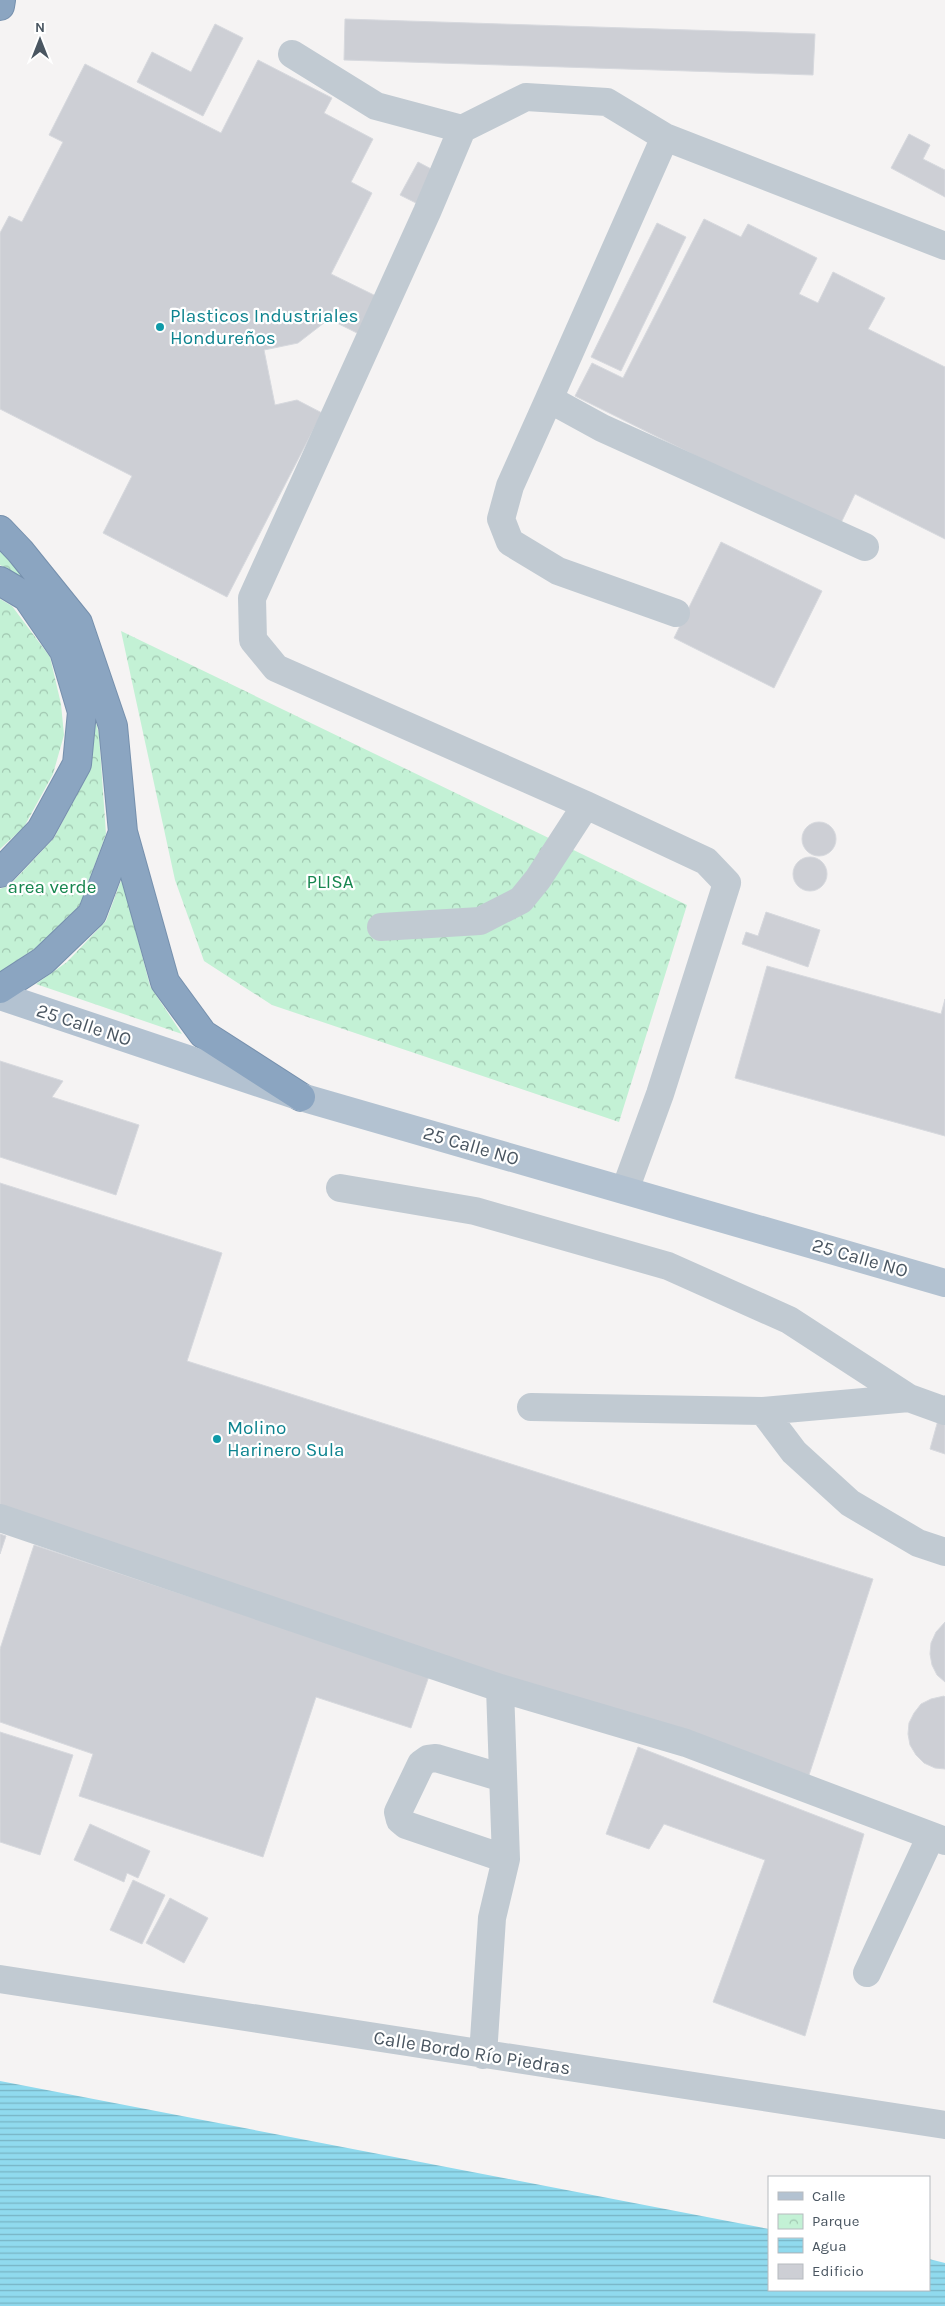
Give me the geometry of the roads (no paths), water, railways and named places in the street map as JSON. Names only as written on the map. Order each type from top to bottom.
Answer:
[{"type":"highway","points":[[0,6],[1,0]]},
{"type":"highway","points":[[0,530],[78,622],[113,726],[123,832],[166,982],[204,1034],[301,1097]]},
{"type":"highway","points":[[0,581],[27,597],[64,652],[82,712],[77,764],[41,830],[0,873]]},
{"type":"highway","points":[[0,989],[43,961],[92,914],[123,832]]},
{"type":"main road","name":"25 Calle NO","points":[[0,996],[301,1097],[945,1283]]},
{"type":"street","points":[[292,54],[376,106],[462,129]]},
{"type":"street","points":[[625,1190],[660,1094],[727,883],[706,861],[586,805],[276,668],[252,640],[252,598],[427,212],[462,129],[526,97],[607,102],[665,138],[945,246]]},
{"type":"street","points":[[665,138],[510,486],[501,519],[510,542],[558,571],[676,613]]},
{"type":"street","points":[[549,399],[602,428],[865,547]]},
{"type":"street","points":[[381,928],[480,921],[521,900],[538,879],[586,805]]},
{"type":"street","points":[[340,1188],[475,1211],[668,1266],[790,1320],[909,1398],[945,1411]]},
{"type":"street","points":[[531,1407],[763,1411],[909,1398]]},
{"type":"street","points":[[763,1411],[794,1452],[850,1503],[918,1543],[945,1552]]},
{"type":"street","points":[[0,1518],[500,1688],[686,1743],[938,1838],[867,1973]]},
{"type":"street","points":[[483,2055],[492,1918],[506,1858],[500,1688]]},
{"type":"street","points":[[503,1778],[436,1758],[428,1759],[421,1764],[398,1812],[400,1820],[406,1825],[506,1858]]},
{"type":"street","name":"Calle Bordo Río Piedras","points":[[0,1979],[945,2125]]},
{"type":"water","points":[[0,2081],[768,2229],[768,2291],[930,2291],[930,2259],[945,2263],[945,2306],[0,2306]]},
{"type":"place","name":"Plasticos Industriales Hondureños","points":[[160,327]]},
{"type":"place","name":"Molino Harinero Sula","points":[[217,1439]]},
{"type":"park label","name":"PLISA","points":[[330,882]]},
{"type":"park label","name":"area verde","points":[[52,887]]}]
